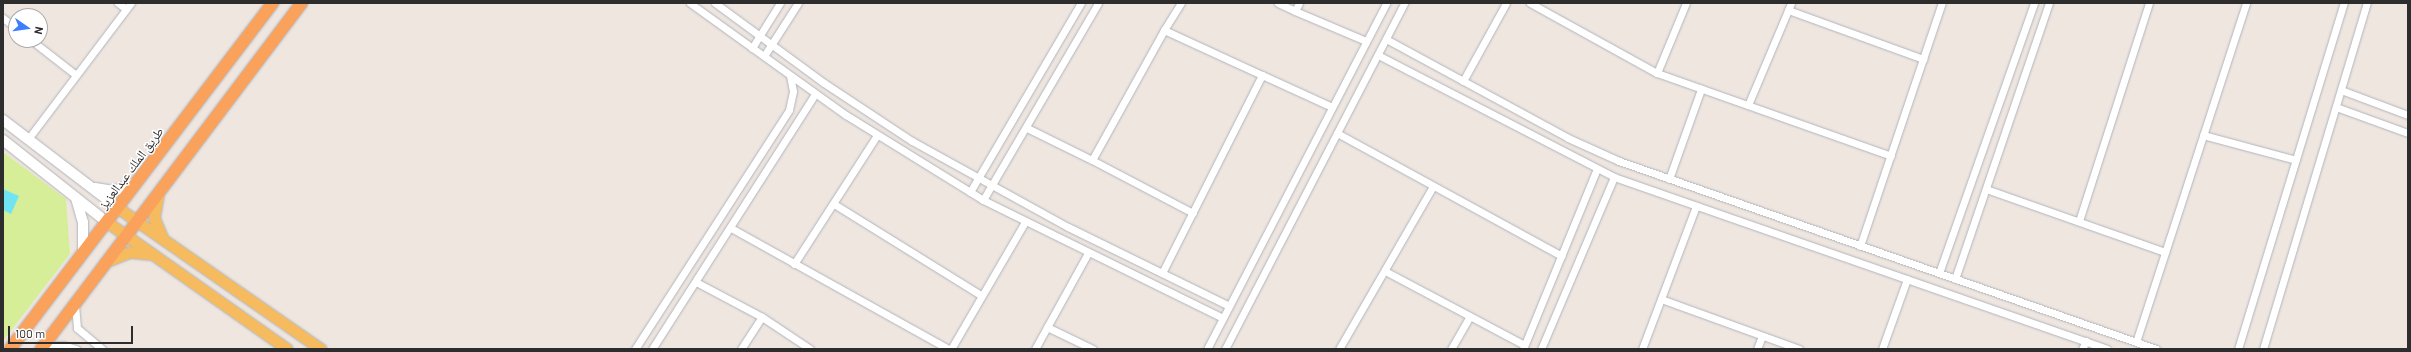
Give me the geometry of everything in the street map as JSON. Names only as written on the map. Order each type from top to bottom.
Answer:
[{"type":"highway","points":[[41,348],[302,3]]},
{"type":"highway","name":"طريق الملك عبدالعزيز","points":[[10,349],[118,208],[270,4]]},
{"type":"main road","points":[[3,120],[136,221],[321,349]]},
{"type":"main road","points":[[3,140],[76,196],[107,222],[287,349]]},
{"type":"main road","points":[[91,187],[114,191],[137,182]]},
{"type":"main road","points":[[160,190],[154,218],[156,229],[165,241]]},
{"type":"main road","points":[[76,196],[83,222],[83,253]]},
{"type":"main road","points":[[105,262],[130,252],[155,256]]},
{"type":"street","points":[[118,3],[126,9]]},
{"type":"street","points":[[28,139],[131,3]]},
{"type":"street","points":[[690,3],[815,94],[877,135],[983,200],[1088,253],[1223,318]]},
{"type":"street","points":[[715,3],[771,45],[870,115],[977,179],[1229,306]]},
{"type":"street","points":[[752,48],[780,3]]},
{"type":"street","points":[[764,56],[798,3]]},
{"type":"street","points":[[970,192],[1082,3]]},
{"type":"street","points":[[983,200],[1027,128],[1098,3]]},
{"type":"street","points":[[1092,160],[1164,30],[1181,3]]},
{"type":"street","points":[[1278,3],[1366,41]]},
{"type":"street","points":[[1295,11],[1300,3]]},
{"type":"street","points":[[1207,349],[1386,3]]},
{"type":"street","points":[[1225,349],[1404,3]]},
{"type":"street","points":[[1463,81],[1506,3]]},
{"type":"street","points":[[1530,3],[1657,73],[1891,156]]},
{"type":"street","points":[[1657,73],[1686,3]]},
{"type":"street","points":[[1860,246],[1942,3]]},
{"type":"street","points":[[1939,273],[2034,3]]},
{"type":"street","points":[[1955,279],[2049,3]]},
{"type":"street","points":[[2079,221],[2149,3]]},
{"type":"street","points":[[2136,342],[2245,3]]},
{"type":"street","points":[[2238,349],[2344,3]]},
{"type":"street","points":[[2263,349],[2367,3]]},
{"type":"street","points":[[1748,105],[1789,6],[1923,59]]},
{"type":"street","points":[[1164,30],[1332,106]]},
{"type":"street","points":[[1386,39],[1568,138],[1669,179],[2156,349]]},
{"type":"street","points":[[41,48],[76,75]]},
{"type":"street","points":[[1378,55],[1614,177],[2107,349]]},
{"type":"street","points":[[1162,273],[1262,75]]},
{"type":"street","points":[[635,349],[789,110],[793,91],[790,76]]},
{"type":"street","points":[[1669,179],[1701,88]]},
{"type":"street","points":[[2341,90],[2408,115]]},
{"type":"street","points":[[652,349],[731,228],[815,94]]},
{"type":"street","points":[[2336,107],[2408,133]]},
{"type":"street","points":[[1027,128],[1193,213]]},
{"type":"street","points":[[1337,133],[1562,256]]},
{"type":"street","points":[[794,264],[877,135]]},
{"type":"street","points":[[2203,135],[2296,160]]},
{"type":"street","points":[[1385,272],[1523,347],[1597,169]]},
{"type":"street","points":[[1541,349],[1614,177]]},
{"type":"street","points":[[1339,349],[1385,272],[1433,186]]},
{"type":"street","points":[[1986,188],[2165,252]]},
{"type":"street","points":[[834,204],[981,295]]},
{"type":"street","points":[[1642,349],[1696,206]]},
{"type":"street","points":[[731,228],[950,349],[1025,222]]},
{"type":"street","points":[[1035,349],[1088,253]]},
{"type":"street","points":[[1882,349],[1907,279]]},
{"type":"street","points":[[696,282],[762,317],[810,349]]},
{"type":"street","points":[[1661,298],[1799,349]]},
{"type":"street","points":[[75,302],[77,328],[102,349]]},
{"type":"street","points":[[741,349],[762,317]]},
{"type":"street","points":[[1451,349],[1469,318]]},
{"type":"street","points":[[1047,327],[1093,349]]},
{"type":"street","points":[[1757,349],[1762,336]]},
{"type":"street","points":[[2082,349],[2086,342]]},
{"type":"street","points":[[41,348],[64,345],[76,349]]},
{"type":"green space","points":[[3,152],[66,199],[70,254],[3,341]]},
{"type":"water","points":[[3,189],[19,196],[11,214],[3,210]]}]
